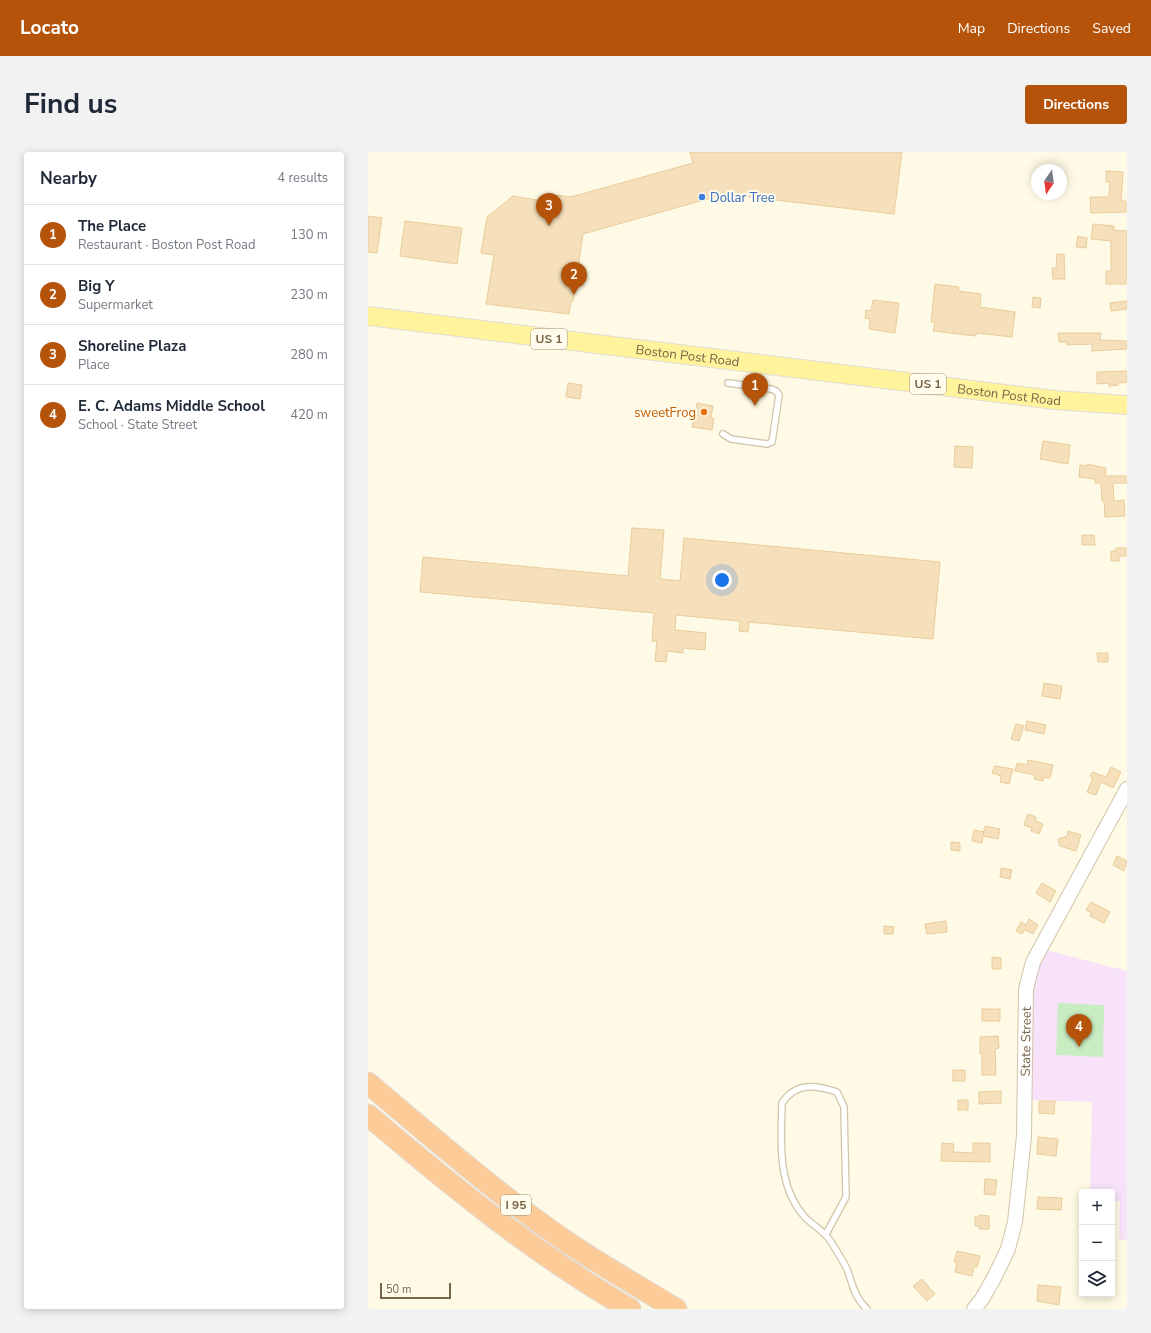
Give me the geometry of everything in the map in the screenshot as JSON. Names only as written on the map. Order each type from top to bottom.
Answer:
[{"type":"highway","name":"I 95","points":[[368,1083],[512,1202],[585,1254],[676,1309]]},
{"type":"highway","name":"I 95","points":[[368,1115],[421,1160],[514,1233],[600,1292],[630,1309]]},
{"type":"main road","name":"Boston Post Road","points":[[368,316],[1055,400],[1127,405]]},
{"type":"street","name":"State Street","points":[[974,1309],[982,1299],[994,1278],[1008,1249],[1015,1222],[1024,1136],[1026,989],[1033,962],[1127,789]]},
{"type":"lane","points":[[723,434],[731,439],[768,444],[772,442],[779,396],[776,391],[728,383]]},
{"type":"lane","points":[[826,1234],[846,1197],[844,1107],[837,1092],[816,1086],[800,1088],[788,1095],[782,1103],[782,1167],[791,1197],[803,1216],[831,1239],[846,1268],[856,1297],[867,1309]]},
{"type":"shaded area","points":[[1042,949],[1127,971],[1127,1240],[1119,1239],[1120,1201],[1115,1201],[1115,1189],[1090,1189],[1092,1102],[1031,1100],[1029,994]]},
{"type":"green space","points":[[1058,1003],[1104,1005],[1103,1057],[1056,1055]]},
{"type":"building","points":[[690,152],[902,152],[894,214],[725,194],[583,234],[573,301],[571,301],[569,314],[486,304],[494,255],[481,253],[487,217],[513,196],[555,203],[556,195],[571,197],[693,163]]},
{"type":"building","points":[[1106,171],[1123,172],[1121,201],[1126,201],[1126,212],[1091,213],[1090,197],[1109,197],[1110,182],[1106,182]]},
{"type":"building","points":[[368,216],[382,218],[377,253],[368,252]]},
{"type":"building","points":[[405,221],[462,228],[457,264],[400,256]]},
{"type":"building","points":[[1093,224],[1114,226],[1114,230],[1127,231],[1127,284],[1106,284],[1106,271],[1111,271],[1111,241],[1091,239]]},
{"type":"building","points":[[1078,236],[1087,238],[1086,248],[1076,247]]},
{"type":"building","points":[[1057,254],[1064,254],[1065,279],[1053,279],[1052,268],[1056,268]]},
{"type":"building","points":[[935,284],[959,287],[958,291],[981,294],[980,307],[1015,312],[1012,337],[976,333],[976,336],[933,331],[935,322],[931,322]]},
{"type":"building","points":[[1033,297],[1041,298],[1040,308],[1032,307]]},
{"type":"building","points":[[873,300],[899,303],[895,333],[869,329],[870,319],[865,318],[866,310],[871,311]]},
{"type":"building","points":[[1127,301],[1127,309],[1111,311],[1110,303]]},
{"type":"building","points":[[1058,333],[1101,333],[1100,340],[1127,341],[1127,349],[1092,351],[1092,344],[1067,345],[1067,342],[1059,342]]},
{"type":"building","points":[[1127,371],[1127,382],[1109,386],[1109,383],[1097,384],[1097,372]]},
{"type":"building","points":[[568,383],[582,385],[580,399],[566,397]]},
{"type":"building","points":[[750,390],[760,392],[758,401],[748,399]]},
{"type":"building","name":"sweetFrog","points":[[697,403],[713,406],[711,418],[714,419],[712,430],[692,427]]},
{"type":"building","points":[[1043,441],[1070,445],[1068,464],[1040,459]]},
{"type":"building","points":[[955,446],[973,447],[972,468],[954,467]]},
{"type":"building","points":[[1087,464],[1106,468],[1105,476],[1127,476],[1127,483],[1113,483],[1114,501],[1124,500],[1125,516],[1105,517],[1101,483],[1095,483],[1095,479],[1079,477],[1080,465],[1087,466]]},
{"type":"building","points":[[632,528],[664,530],[660,579],[680,581],[684,538],[940,562],[933,639],[749,622],[748,632],[739,631],[740,621],[676,615],[675,630],[706,633],[705,650],[683,648],[683,653],[667,651],[666,662],[655,661],[657,641],[652,641],[654,613],[420,592],[423,557],[628,576]]},
{"type":"building","points":[[1082,535],[1094,535],[1095,545],[1082,545]]},
{"type":"building","points":[[1116,548],[1127,548],[1127,556],[1119,556],[1119,561],[1111,561],[1111,551],[1116,551]]},
{"type":"building","points":[[1097,653],[1108,653],[1108,662],[1098,662]]},
{"type":"building","points":[[1044,683],[1062,686],[1060,699],[1042,696]]},
{"type":"building","points":[[1027,721],[1046,725],[1044,734],[1025,730]]},
{"type":"building","points":[[1016,724],[1024,726],[1019,741],[1011,739]]},
{"type":"building","points":[[1028,760],[1053,765],[1050,778],[1044,777],[1043,781],[1034,779],[1035,775],[1015,771],[1017,763],[1027,765]]},
{"type":"building","points":[[995,766],[1013,769],[1009,784],[1000,782],[1001,776],[992,773]]},
{"type":"building","points":[[1111,767],[1121,772],[1113,788],[1101,782],[1096,795],[1087,792],[1093,778],[1090,776],[1092,772],[1106,777]]},
{"type":"building","points":[[1028,814],[1036,817],[1035,821],[1043,824],[1039,834],[1031,831],[1032,828],[1024,825]]},
{"type":"building","points":[[985,826],[1000,829],[998,839],[983,836],[982,843],[972,841],[974,830],[984,832]]},
{"type":"building","points":[[1068,831],[1081,835],[1076,851],[1060,846],[1058,839],[1067,836]]},
{"type":"building","points":[[951,842],[960,843],[960,851],[951,850]]},
{"type":"building","points":[[1117,856],[1127,861],[1124,871],[1113,865]]},
{"type":"building","points":[[1001,868],[1012,870],[1010,879],[1000,877]]},
{"type":"building","points":[[1042,883],[1056,891],[1050,902],[1036,893]]},
{"type":"building","points":[[1091,902],[1110,912],[1104,923],[1090,916],[1092,913],[1086,910]]},
{"type":"building","points":[[1029,919],[1038,925],[1033,934],[1025,930],[1022,934],[1016,931],[1021,922],[1026,925]]},
{"type":"building","points":[[946,921],[947,932],[927,934],[925,924]]},
{"type":"building","points":[[884,926],[894,927],[893,934],[884,934]]},
{"type":"building","points":[[992,957],[1001,958],[1001,969],[992,969]]},
{"type":"building","points":[[982,1009],[1000,1009],[1000,1021],[982,1021]]},
{"type":"building","points":[[998,1036],[999,1048],[995,1049],[996,1075],[982,1075],[980,1037]]},
{"type":"building","points":[[953,1070],[965,1070],[965,1081],[953,1081]]},
{"type":"building","points":[[1001,1091],[1001,1103],[979,1104],[979,1092]]},
{"type":"building","points":[[958,1100],[968,1100],[968,1110],[958,1110]]},
{"type":"building","points":[[1039,1101],[1055,1101],[1054,1114],[1039,1113]]},
{"type":"building","points":[[1038,1137],[1058,1139],[1056,1156],[1037,1154]]},
{"type":"building","points":[[942,1143],[954,1144],[953,1152],[973,1153],[973,1143],[990,1143],[990,1162],[941,1161]]},
{"type":"building","points":[[985,1179],[997,1180],[995,1195],[984,1194]]},
{"type":"building","points":[[1038,1197],[1062,1198],[1061,1210],[1037,1209]]},
{"type":"building","points":[[979,1215],[989,1216],[989,1229],[979,1229],[979,1226],[975,1226],[975,1217],[979,1217]]},
{"type":"building","points":[[957,1251],[980,1256],[977,1267],[974,1267],[972,1276],[955,1272],[957,1262],[954,1262]]},
{"type":"building","points":[[922,1279],[935,1294],[927,1301],[913,1286]]},
{"type":"building","points":[[1038,1285],[1061,1287],[1059,1305],[1037,1301]]},
{"type":"place","name":"Dollar Tree","points":[[702,197]]},
{"type":"place","name":"Shoreline Plaza","points":[[549,226]]},
{"type":"place","name":"Big Y","points":[[574,295]]},
{"type":"place","name":"The Place","points":[[755,406]]},
{"type":"place","name":"sweetFrog","points":[[704,412]]},
{"type":"place","name":"E. C. Adams Middle School","points":[[1079,1047]]}]
